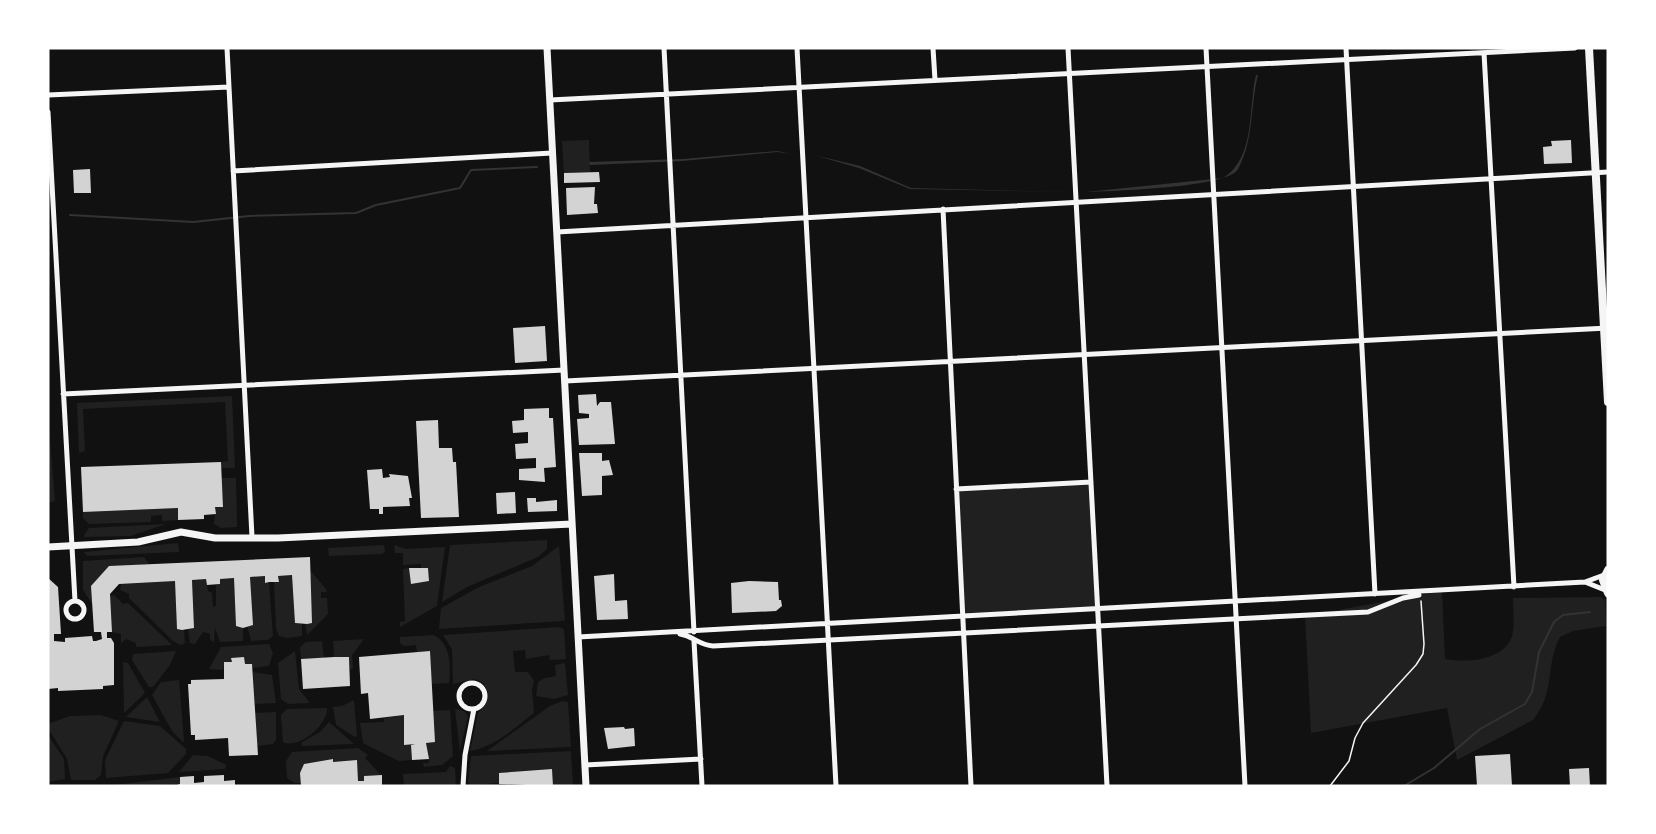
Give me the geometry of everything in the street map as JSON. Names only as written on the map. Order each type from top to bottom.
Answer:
[{"type":"main road","points":[[1588,48],[1606,328],[1608,402]]},
{"type":"main road","points":[[1606,573],[1607,591]]},
{"type":"street","points":[[227,48],[252,537]]},
{"type":"street","points":[[547,48],[586,786]]},
{"type":"street","points":[[664,48],[702,786]]},
{"type":"street","points":[[797,48],[836,786]]},
{"type":"street","points":[[933,48],[935,80]]},
{"type":"street","points":[[1068,48],[1107,786]]},
{"type":"street","points":[[1206,48],[1245,786]]},
{"type":"street","points":[[1346,48],[1375,594]]},
{"type":"street","points":[[550,100],[1575,48]]},
{"type":"street","points":[[1485,53],[1514,587]]},
{"type":"street","points":[[48,95],[229,87]]},
{"type":"street","points":[[48,112],[75,601]]},
{"type":"street","points":[[233,171],[552,153]]},
{"type":"street","points":[[557,232],[1608,172]]},
{"type":"street","points":[[943,209],[971,786]]},
{"type":"street","points":[[565,381],[1606,328]]},
{"type":"street","points":[[63,394],[564,370]]},
{"type":"street","points":[[956,489],[1091,482]]},
{"type":"street","points":[[48,547],[138,542],[182,532],[215,538],[278,538],[572,524]]},
{"type":"street","points":[[578,637],[1514,587],[1585,582],[1606,573]]},
{"type":"street","points":[[1585,582],[1607,591]]},
{"type":"street","points":[[660,633],[683,634],[694,641],[713,646],[963,634],[1368,612],[1403,598],[1442,591]]},
{"type":"street","points":[[463,786],[465,755],[474,709],[481,705],[485,695],[483,688],[471,683],[463,687],[460,696],[466,707],[474,709]]},
{"type":"street","points":[[585,765],[700,759]]},
{"type":"path","points":[[1330,786],[1349,761],[1355,738],[1363,723],[1416,665],[1423,654],[1420,594]]},
{"type":"shaded area","points":[[1256,75],[1258,75],[1247,147],[1238,169],[1224,177],[1234,169],[1246,145]]},
{"type":"shaded area","points":[[589,140],[590,172],[564,173],[562,141]]},
{"type":"shaded area","points":[[777,151],[792,154],[777,152],[682,161],[590,165],[589,162],[683,159]]},
{"type":"shaded area","points":[[814,155],[860,166],[911,188],[1067,192],[910,189],[859,168]]},
{"type":"shaded area","points":[[1220,178],[1167,187],[1086,192]]},
{"type":"shaded area","points":[[232,396],[235,468],[221,468],[221,462],[228,461],[225,402],[83,409],[85,451],[79,453],[77,403]]},
{"type":"shaded area","points":[[48,416],[55,501],[48,503]]},
{"type":"shaded area","points":[[221,478],[236,478],[237,527],[221,528],[214,524],[215,507],[223,506]]},
{"type":"shaded area","points":[[1091,482],[1098,609],[963,616],[956,489]]},
{"type":"shaded area","points":[[178,508],[178,520],[162,521],[162,515],[151,516],[151,522],[89,524],[83,518],[83,512]]},
{"type":"shaded area","points":[[166,524],[131,536],[83,537],[89,528]]},
{"type":"shaded area","points":[[547,540],[547,549],[538,557],[467,587],[442,602],[450,545]]},
{"type":"shaded area","points":[[178,543],[179,552],[87,556],[84,552]]},
{"type":"shaded area","points":[[384,545],[385,552],[382,554],[329,556],[328,548]]},
{"type":"shaded area","points":[[394,545],[406,549],[445,547],[437,606],[400,627],[400,622],[405,621],[403,569],[409,568],[412,584],[429,581],[428,569],[421,568],[421,564],[403,565],[403,553],[395,553]]},
{"type":"shaded area","points":[[559,546],[565,620],[439,629],[441,608],[479,587],[532,566]]},
{"type":"shaded area","points":[[144,557],[149,564],[142,564],[93,605],[83,590],[83,561]]},
{"type":"shaded area","points":[[310,570],[326,589],[327,592],[321,592],[321,598],[327,598],[328,614],[307,635],[305,624]]},
{"type":"shaded area","points":[[292,575],[295,623],[302,624],[302,636],[286,638],[279,636],[276,628],[274,582],[279,582],[278,576]]},
{"type":"shaded area","points":[[265,576],[265,582],[269,582],[273,636],[268,640],[251,641],[247,625],[252,625],[250,577]]},
{"type":"shaded area","points":[[234,578],[236,626],[243,628],[243,641],[220,642],[215,628],[214,642],[210,640],[210,634],[203,632],[195,644],[190,643],[188,630],[194,627],[192,580],[206,579],[208,591],[212,593],[213,607],[216,606],[216,585],[220,584],[220,579]]},
{"type":"shaded area","points":[[175,581],[177,628],[184,630],[185,643],[181,645],[173,641],[129,598],[129,594],[120,590],[121,584]]},
{"type":"shaded area","points":[[1442,591],[1445,659],[1473,660],[1501,651],[1512,636],[1513,598],[1601,597],[1605,600],[1606,626],[1573,631],[1560,637],[1555,647],[1545,699],[1533,720],[1457,760],[1447,708],[1311,733],[1305,616]]},
{"type":"shaded area","points":[[114,595],[123,604],[128,603],[172,645],[136,647],[136,643],[126,639],[121,643],[121,634],[112,632],[110,596]]},
{"type":"shaded area","points":[[559,627],[564,629],[566,659],[550,660],[549,655],[526,659],[525,650],[513,651],[515,672],[528,672],[534,681],[532,689],[534,713],[496,741],[470,751],[478,713],[486,704],[488,692],[483,683],[475,679],[453,684],[452,649],[443,635]]},
{"type":"shaded area","points":[[433,635],[443,643],[449,656],[449,683],[430,684],[430,651],[417,652],[416,645],[404,646],[400,643],[400,637]]},
{"type":"shaded area","points":[[364,639],[352,655],[353,669],[350,669],[349,657],[334,657],[333,641]]},
{"type":"shaded area","points":[[322,641],[324,658],[301,659],[300,647],[306,642]]},
{"type":"shaded area","points":[[269,644],[273,653],[269,666],[252,668],[252,664],[245,664],[244,657],[232,658],[232,662],[225,663],[223,670],[209,669],[221,647]]},
{"type":"shaded area","points":[[176,651],[170,665],[153,687],[149,687],[132,660],[133,654]]},
{"type":"shaded area","points":[[295,651],[299,689],[310,703],[288,704],[281,699],[278,663]]},
{"type":"shaded area","points":[[123,662],[128,663],[145,693],[124,713]]},
{"type":"shaded area","points":[[565,663],[568,695],[554,699],[536,696],[538,682],[556,676],[555,665]]},
{"type":"shaded area","points":[[253,672],[272,675],[276,703],[255,704]]},
{"type":"shaded area","points":[[179,680],[183,742],[172,731],[152,695],[161,682]]},
{"type":"shaded area","points":[[147,697],[160,722],[126,717],[127,716]]},
{"type":"shaded area","points":[[354,700],[357,736],[355,737],[336,725],[333,707],[342,706]]},
{"type":"shaded area","points":[[562,701],[568,702],[571,747],[487,751],[550,706]]},
{"type":"shaded area","points":[[327,708],[323,722],[311,734],[290,744],[283,742],[281,715],[287,709]]},
{"type":"shaded area","points":[[455,709],[464,711],[468,716],[460,751]]},
{"type":"shaded area","points":[[450,710],[453,756],[442,765],[424,767],[423,763],[429,763],[426,743],[434,742],[432,711]]},
{"type":"shaded area","points":[[276,712],[276,740],[273,744],[257,746],[255,713]]},
{"type":"shaded area","points":[[101,715],[119,721],[103,756],[101,775],[95,780],[71,780],[67,759],[48,728],[48,724],[70,716]]},
{"type":"shaded area","points":[[404,715],[404,744],[415,744],[411,746],[412,760],[399,761],[363,743],[360,723],[384,722],[384,718]]},
{"type":"shaded area","points":[[124,721],[160,726],[186,749],[186,754],[168,773],[106,778],[105,760]]},
{"type":"shaded area","points":[[329,722],[354,744],[302,746],[302,742],[320,732]]},
{"type":"shaded area","points":[[48,735],[64,759],[65,779],[48,782]]},
{"type":"shaded area","points":[[358,748],[368,755],[365,758],[381,775],[365,776],[364,781],[358,781],[357,760],[333,762],[332,759],[304,764],[301,783],[295,783],[287,778],[286,761],[292,752]]},
{"type":"shaded area","points":[[571,751],[573,786],[553,786],[552,769],[520,771],[499,783],[470,785],[468,781],[471,756]]},
{"type":"shaded area","points":[[193,755],[208,756],[226,765],[225,769],[179,772]]},
{"type":"shaded area","points":[[450,766],[455,768],[456,786],[404,786],[403,774],[446,772]]},
{"type":"shaded area","points":[[180,777],[180,784],[106,786]]},
{"type":"building","points":[[1571,140],[1572,163],[1544,164],[1543,147],[1552,146],[1551,141]]},
{"type":"building","points":[[90,169],[91,193],[74,193],[73,170]]},
{"type":"building","points":[[599,172],[600,182],[564,183],[564,173]]},
{"type":"building","points":[[595,187],[594,204],[597,204],[598,213],[567,215],[566,188]]},
{"type":"building","points":[[545,326],[547,361],[515,363],[513,328]]},
{"type":"building","points":[[596,394],[597,406],[600,402],[611,402],[615,444],[579,445],[577,419],[589,418],[589,414],[579,413],[578,395]]},
{"type":"building","points":[[549,408],[549,418],[553,418],[556,467],[544,468],[545,482],[519,480],[519,469],[536,468],[536,458],[516,459],[515,444],[528,443],[528,432],[513,433],[512,421],[524,420],[524,409]]},
{"type":"building","points":[[438,420],[439,448],[452,448],[453,462],[456,462],[459,517],[421,518],[416,421]]},
{"type":"building","points":[[579,453],[602,453],[602,461],[609,460],[613,475],[602,476],[602,495],[582,496]]},
{"type":"building","points":[[221,462],[223,507],[215,507],[216,514],[204,515],[204,519],[178,520],[178,508],[83,512],[81,467]]},
{"type":"building","points":[[382,469],[383,478],[390,477],[389,474],[408,476],[412,498],[409,498],[410,506],[383,507],[383,514],[379,514],[379,509],[370,509],[367,470]]},
{"type":"building","points":[[515,492],[516,513],[497,514],[496,493]]},
{"type":"building","points":[[527,498],[536,498],[536,502],[557,500],[557,511],[528,512]]},
{"type":"building","points":[[310,557],[312,623],[307,624],[295,623],[292,575],[278,576],[279,582],[265,583],[265,576],[250,577],[253,625],[243,628],[236,626],[234,578],[220,579],[220,584],[207,585],[206,579],[192,580],[194,628],[182,630],[177,629],[175,581],[119,584],[110,594],[112,632],[107,632],[107,638],[111,638],[114,643],[114,685],[103,686],[103,689],[58,691],[58,688],[48,689],[48,578],[58,587],[61,634],[54,634],[54,641],[65,642],[65,638],[92,636],[93,641],[96,641],[102,639],[101,632],[94,632],[91,586],[109,566]]},
{"type":"building","points":[[409,568],[428,568],[429,581],[411,584]]},
{"type":"building","points":[[614,574],[615,601],[627,600],[628,619],[597,620],[594,576]]},
{"type":"building","points":[[778,582],[779,600],[782,606],[776,611],[732,613],[731,583]]},
{"type":"building","points":[[430,651],[435,742],[426,743],[429,759],[412,760],[411,745],[415,744],[404,745],[404,715],[370,719],[368,693],[361,694],[359,657]]},
{"type":"building","points":[[244,657],[245,664],[252,664],[258,755],[229,756],[228,738],[195,740],[195,735],[191,735],[188,684],[191,684],[191,680],[224,679],[224,662],[232,662],[231,658]]},
{"type":"building","points":[[349,657],[350,686],[303,689],[301,659]]},
{"type":"building","points":[[624,727],[625,729],[634,728],[635,746],[608,749],[604,728]]},
{"type":"building","points":[[1510,754],[1512,786],[1477,786],[1475,756]]},
{"type":"building","points":[[333,759],[333,762],[357,760],[358,781],[364,781],[364,776],[382,775],[382,786],[301,786],[300,773],[304,764]]},
{"type":"building","points":[[1589,768],[1590,786],[1570,786],[1569,769]]},
{"type":"building","points":[[552,769],[553,786],[499,784],[499,773]]},
{"type":"building","points":[[224,775],[224,781],[235,780],[235,786],[174,786],[180,784],[180,777],[194,776],[194,783],[204,782],[204,776]]},
{"type":"waterway","points":[[70,215],[193,222],[249,216],[356,213],[376,205],[460,188],[471,170],[537,167]]},
{"type":"waterway","points":[[1404,786],[1434,768],[1480,729],[1525,704],[1532,692],[1539,652],[1554,622],[1563,615],[1590,612]]}]
